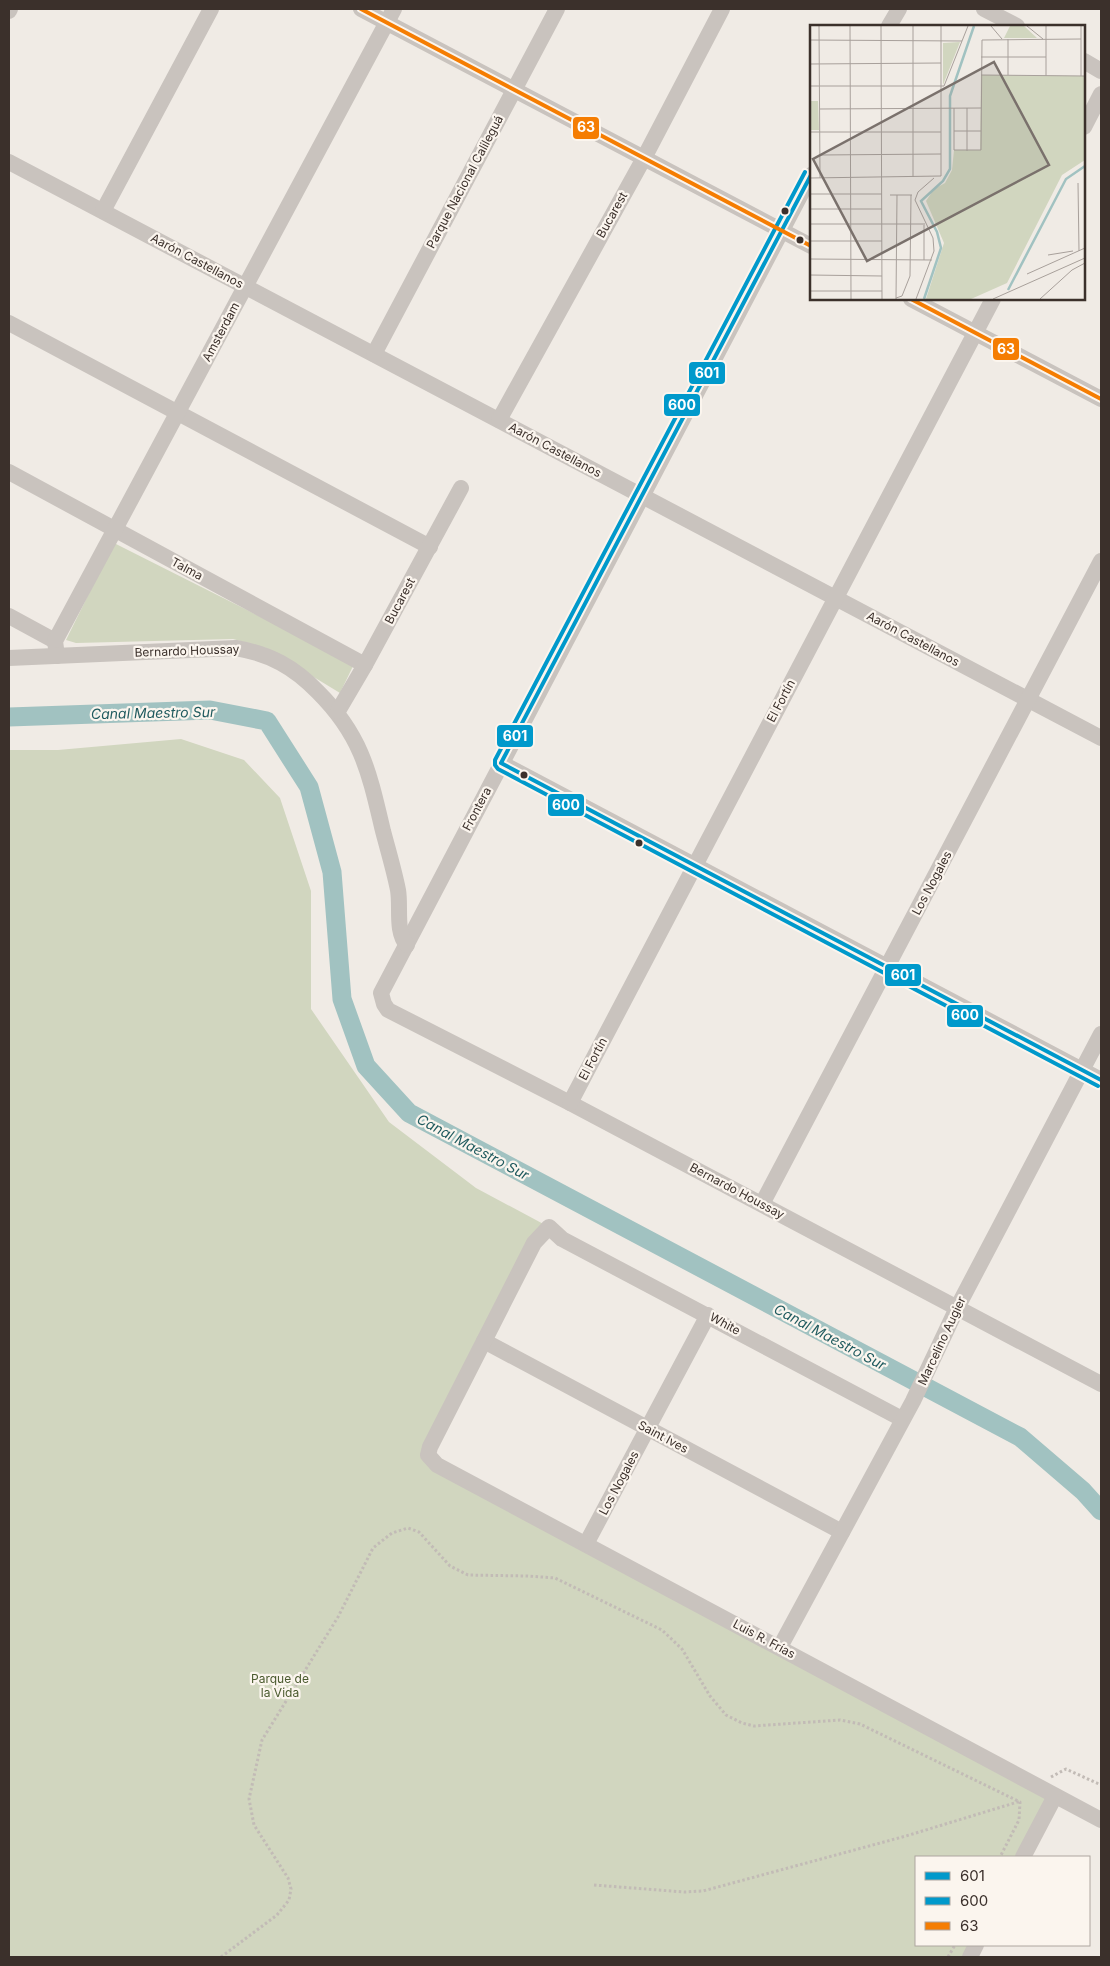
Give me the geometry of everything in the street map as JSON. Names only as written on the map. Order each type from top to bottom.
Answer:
[{"type":"street","points":[[102,212],[211,9]]},
{"type":"street","points":[[362,9],[391,16],[514,89],[810,245]]},
{"type":"street","name":"Parque Nacional Calileguá","points":[[374,354],[557,9]]},
{"type":"street","name":"Bucarest","points":[[499,420],[644,158],[722,9]]},
{"type":"street","points":[[890,25],[898,9]]},
{"type":"street","points":[[984,9],[1015,25]]},
{"type":"street","name":"Amsterdam","points":[[56,649],[115,530],[391,16]]},
{"type":"street","points":[[1085,62],[1101,71]]},
{"type":"street","points":[[1085,125],[1101,94]]},
{"type":"street","name":"Aarón Castellanos","points":[[9,162],[1101,738]]},
{"type":"street","name":"Frontera","points":[[382,993],[810,176]]},
{"type":"street","points":[[914,300],[1101,399]]},
{"type":"street","name":"El Fortín","points":[[570,1103],[992,300]]},
{"type":"street","points":[[9,323],[430,547]]},
{"type":"street","name":"Talma","points":[[9,472],[366,665]]},
{"type":"street","name":"Bucarest","points":[[338,712],[366,665],[461,488]]},
{"type":"street","name":"Los Nogales","points":[[762,1204],[1101,561]]},
{"type":"street","points":[[9,616],[56,649]]},
{"type":"street","name":"Bernardo Houssay","points":[[9,658],[56,649],[236,648],[252,650],[283,663],[300,674],[338,712],[358,744],[372,785],[398,890],[401,938],[407,945]]},
{"type":"street","points":[[502,763],[1101,1080]]},
{"type":"street","name":"Bernardo Houssay","points":[[382,993],[384,1004],[388,1010],[570,1103],[1101,1384]]},
{"type":"street","name":"Marcelino Augier","points":[[780,1648],[902,1419],[913,1402],[957,1308],[1101,1034]]},
{"type":"street","name":"White","points":[[484,1342],[534,1243],[550,1228],[562,1240],[708,1315],[902,1419]]},
{"type":"street","name":"Los Nogales","points":[[586,1544],[708,1315]]},
{"type":"street","name":"Saint Ives","points":[[484,1342],[842,1532]]},
{"type":"street","name":"Luis R. Frías","points":[[484,1342],[430,1447],[428,1455],[437,1465],[1101,1820]]},
{"type":"street","points":[[1024,1856],[1055,1796]]},
{"type":"path","points":[[220,1957],[277,1915],[289,1900],[291,1890],[288,1878],[254,1825],[249,1799],[262,1740],[338,1617],[373,1548],[392,1533],[408,1528],[419,1532],[450,1566],[468,1576],[555,1578],[662,1630],[682,1650],[710,1696],[726,1715],[742,1723],[754,1726],[840,1720],[860,1724],[1020,1802]]},
{"type":"path","points":[[594,1885],[684,1892],[703,1891],[906,1836],[1020,1802],[1056,1772],[1066,1769],[1101,1785]]},
{"type":"path","points":[[1001,1856],[1019,1820],[1020,1802]]},
{"type":"path","points":[[948,1957],[954,1946]]},
{"type":"green space","points":[[114,543],[354,664],[340,693],[266,648],[233,639],[76,643],[66,640]]},
{"type":"green space","name":"Parque de la Vida","points":[[181,739],[244,760],[280,798],[311,891],[311,1009],[389,1122],[476,1188],[549,1227],[428,1455],[1055,1796],[1024,1856],[915,1856],[915,1946],[976,1946],[970,1957],[9,1957],[9,750],[58,750]]},
{"type":"waterway","name":"Canal Maestro Sur","points":[[9,717],[210,710],[267,721],[309,787],[332,872],[342,999],[366,1066],[409,1113],[1020,1437],[1083,1491],[1101,1511]]},
{"type":"transit line","name":"63","points":[[361,9],[810,245]]},
{"type":"transit line","name":"600","points":[[805,172],[495,760],[495,765],[498,769],[1098,1086]]},
{"type":"transit line","name":"601","points":[[810,177],[501,763],[1101,1080]]},
{"type":"transit line","name":"63","points":[[913,300],[1101,399]]}]
